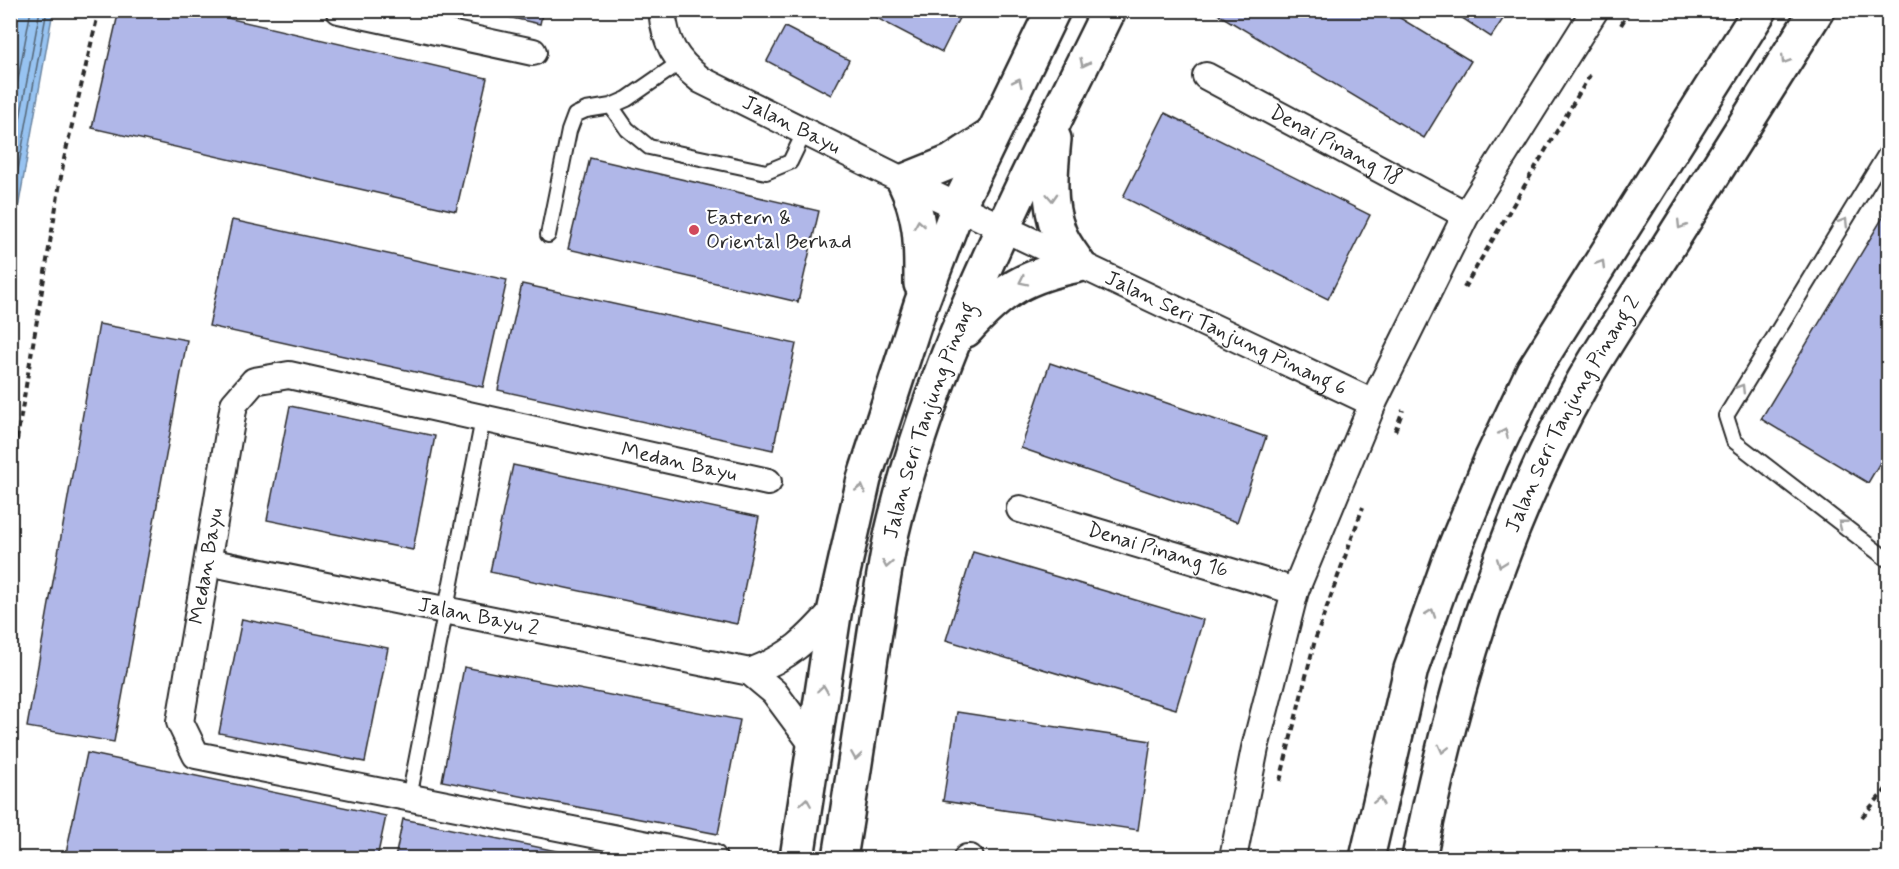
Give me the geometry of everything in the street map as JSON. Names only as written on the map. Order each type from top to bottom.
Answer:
[{"type":"main road","name":"Jalan Seri Tanjung Pinang","points":[[797,858],[835,608],[864,479],[921,304],[958,207],[1053,10]]},
{"type":"main road","name":"Jalan Seri Tanjung Pinang","points":[[840,858],[892,533],[951,347],[1002,228],[1109,10]]},
{"type":"main road","points":[[1367,858],[1411,669],[1450,560],[1491,460],[1533,371],[1761,10]]},
{"type":"main road","name":"Jalan Seri Tanjung Pinang 2","points":[[1419,858],[1442,749],[1462,676],[1513,530],[1548,451],[1584,380],[1817,10]]},
{"type":"main road","points":[[951,347],[1002,293],[1040,274],[1078,265],[1059,233],[1052,209],[1050,171],[1057,118]]},
{"type":"main road","points":[[921,304],[921,231],[916,205],[904,181],[951,162],[992,135]]},
{"type":"street","points":[[339,10],[533,52]]},
{"type":"street","points":[[662,10],[664,29],[679,63]]},
{"type":"street","points":[[1233,858],[1255,748],[1295,591],[1373,403],[1466,215],[1595,10]]},
{"type":"street","name":"Jalan Bayu","points":[[679,63],[711,85],[804,133],[1002,228]]},
{"type":"street","name":"Denai Pinang 18","points":[[1206,76],[1466,215]]},
{"type":"street","name":"Jalan Seri Tanjung Pinang 6","points":[[1002,228],[1373,403]]},
{"type":"street","name":"Medan Bayu","points":[[713,858],[196,755],[180,722],[234,404],[254,381],[289,375],[768,482]]},
{"type":"street","name":"Denai Pinang 16","points":[[1020,509],[1295,591]]},
{"type":"street","name":"Jalan Bayu 2","points":[[208,562],[750,672]]},
{"type":"street","points":[[814,746],[774,692],[750,672],[779,661],[807,641],[835,608]]},
{"type":"lane","points":[[548,235],[569,131],[575,115],[586,110],[611,106],[627,99],[679,63]]},
{"type":"lane","points":[[611,106],[627,129],[649,147],[766,172],[790,162],[804,133]]},
{"type":"lane","points":[[1888,150],[1726,416],[1734,441],[1888,560]]},
{"type":"lane","points":[[409,798],[483,418]]},
{"type":"path","points":[[10,481],[64,159],[99,10]]},
{"type":"path","points":[[1617,31],[1630,10]]},
{"type":"path","points":[[1460,295],[1592,72]]},
{"type":"path","points":[[1392,438],[1404,408]]},
{"type":"path","points":[[1277,789],[1315,640],[1366,500]]},
{"type":"path","points":[[1862,817],[1888,787]]},
{"type":"water","points":[[10,11],[53,11],[11,248]]},
{"type":"building","points":[[119,10],[193,10],[487,78],[456,211],[92,128]]},
{"type":"building","points":[[476,10],[543,10],[540,24]]},
{"type":"building","points":[[869,10],[963,10],[942,52],[867,13]]},
{"type":"building","points":[[1211,10],[1387,10],[1471,61],[1424,138]]},
{"type":"building","points":[[1450,10],[1509,10],[1491,37]]},
{"type":"building","points":[[785,27],[849,60],[831,95],[767,61]]},
{"type":"building","points":[[1165,113],[1370,215],[1328,299],[1123,197]]},
{"type":"building","name":"Eastern & Oriental Berhad","points":[[590,158],[819,211],[798,302],[568,249]]},
{"type":"building","points":[[1888,209],[1888,449],[1868,483],[1761,419]]},
{"type":"building","points":[[232,220],[507,280],[483,387],[209,326]]},
{"type":"building","points":[[522,284],[796,344],[773,450],[498,390]]},
{"type":"building","points":[[99,324],[187,340],[114,742],[27,727]]},
{"type":"building","points":[[1050,363],[1266,437],[1237,522],[1021,448]]},
{"type":"building","points":[[290,406],[435,436],[413,550],[267,520]]},
{"type":"building","points":[[513,465],[759,517],[737,624],[490,572]]},
{"type":"building","points":[[973,552],[1203,620],[1176,709],[946,640]]},
{"type":"building","points":[[242,619],[388,648],[365,762],[219,733]]},
{"type":"building","points":[[464,667],[740,720],[718,834],[442,781]]},
{"type":"building","points":[[957,712],[1151,741],[1138,830],[943,801]]},
{"type":"building","points":[[87,753],[386,816],[377,858],[65,858]]},
{"type":"building","points":[[403,819],[590,858],[395,858]]},
{"type":"place","name":"Eastern & Oriental Berhad","points":[[694,230]]}]
